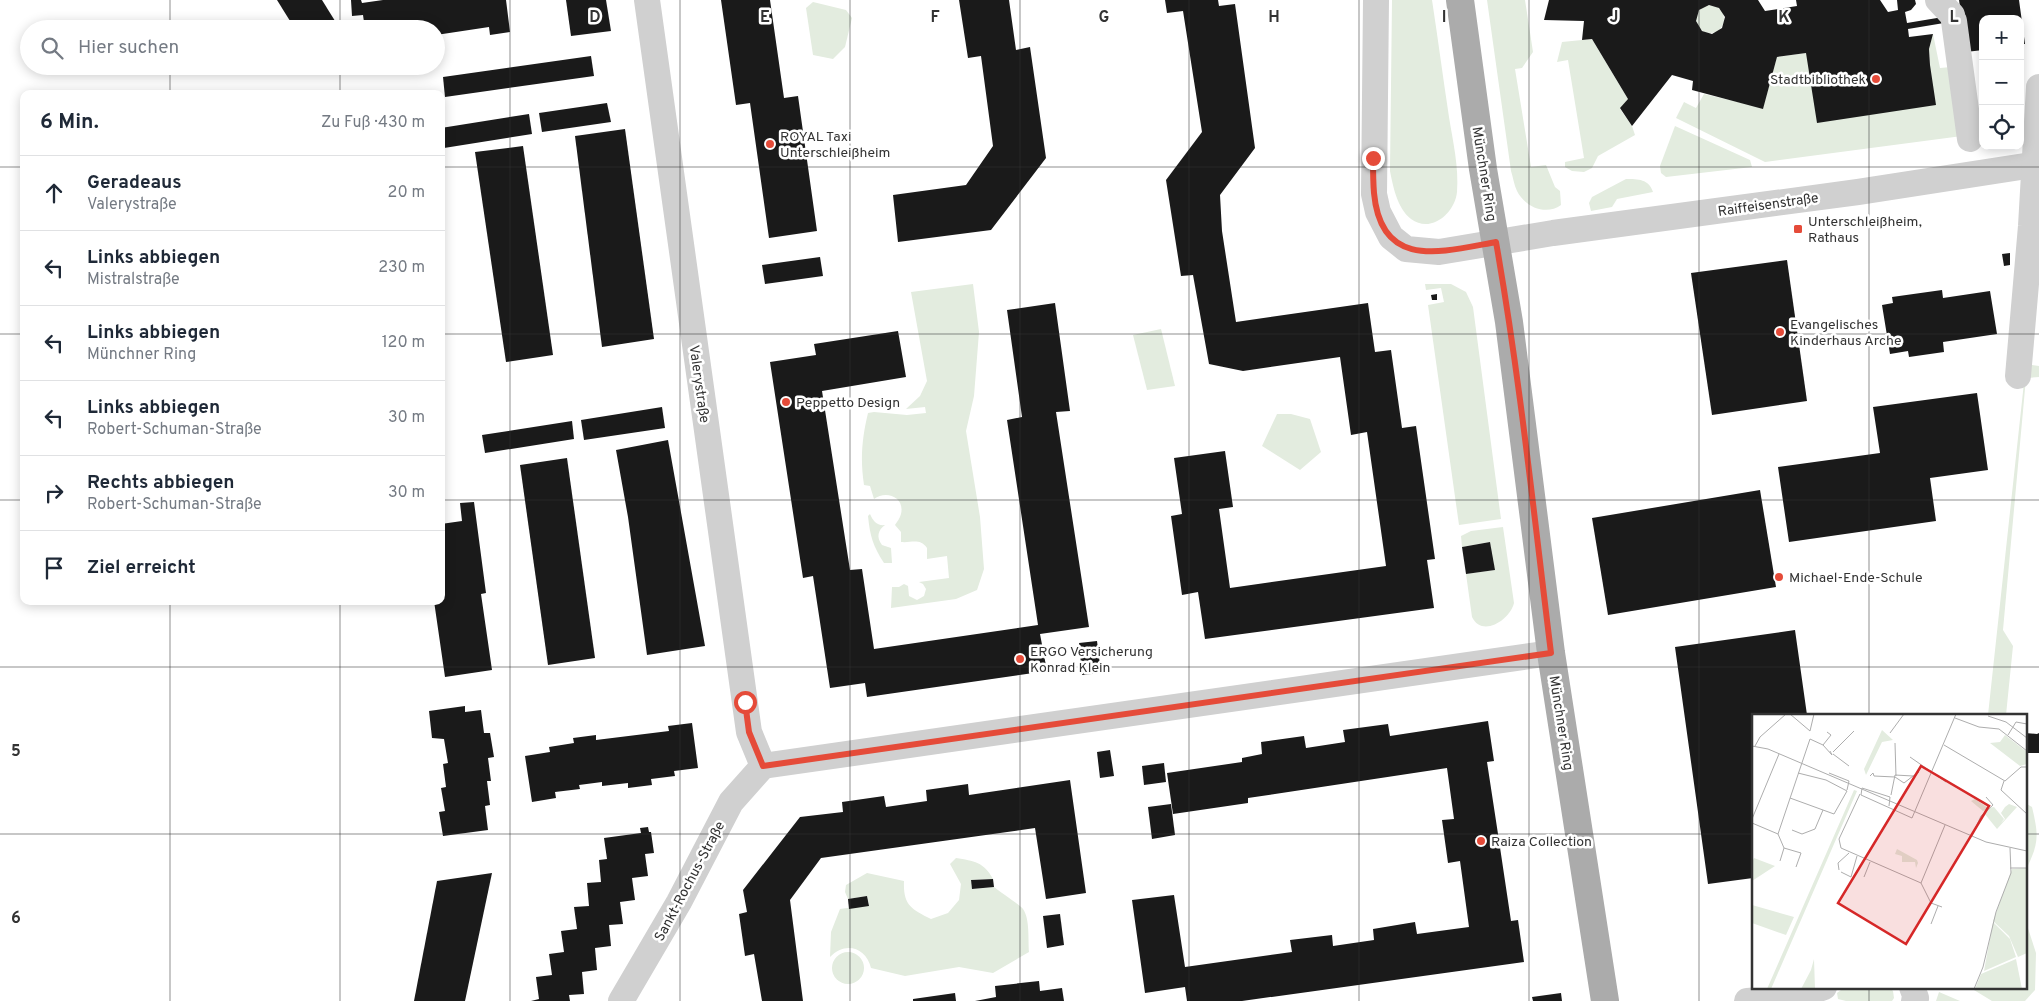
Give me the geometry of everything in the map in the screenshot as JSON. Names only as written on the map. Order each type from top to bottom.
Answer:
[{"type":"main road","name":"Münchner Ring","points":[[1460,0],[1483,169],[1496,242],[1526,446],[1551,653],[1605,1001]]},
{"type":"street","name":"Valerystraße","points":[[647,0],[749,732],[763,766]]},
{"type":"street","name":"Raiffeisenstraße","points":[[1376,0],[1374,194],[1384,228],[1390,238],[1406,249],[1439,252],[1496,242],[1858,192],[2035,172]]},
{"type":"street","points":[[1948,12],[1972,84],[1970,139]]},
{"type":"street","points":[[2018,376],[2035,172],[2039,87]]},
{"type":"street","points":[[763,766],[1551,653]]},
{"type":"street","name":"Sankt-Rochus-Straße","points":[[621,1001],[679,902],[731,802],[763,766]]},
{"type":"street","points":[[1747,1001],[1805,999],[1822,988]]},
{"type":"street","points":[[1912,988],[1916,998],[1914,1001]]},
{"type":"shaded area","points":[[1392,0],[1432,0],[1457,173],[1457,192],[1452,207],[1447,214],[1434,223],[1419,223],[1406,214],[1396,197],[1390,171]]},
{"type":"shaded area","points":[[1487,0],[1525,0],[1533,52],[1522,68],[1515,69],[1531,167],[1546,165],[1555,187],[1560,191],[1561,205],[1549,210],[1543,210],[1530,205],[1521,197],[1515,186],[1511,171]]},
{"type":"shaded area","points":[[813,2],[846,10],[852,18],[845,47],[833,59],[813,55],[806,8]]},
{"type":"shaded area","points":[[1710,5],[1720,9],[1724,19],[1720,29],[1710,33],[1700,29],[1696,19],[1700,9]]},
{"type":"shaded area","points":[[1933,34],[1940,68],[1951,67],[1962,136],[1765,162],[1676,118],[1684,102],[1696,108],[1704,94],[1763,108],[1777,57],[1806,53],[1930,65],[1929,49]]},
{"type":"shaded area","points":[[1592,39],[1628,99],[1620,109],[1632,126],[1635,135],[1598,156],[1592,168],[1584,172],[1572,171],[1565,167],[1565,162],[1584,158],[1568,60],[1557,62],[1562,42]]},
{"type":"shaded area","points":[[1675,126],[1750,160],[1752,167],[1666,177],[1661,173],[1660,166]]},
{"type":"shaded area","points":[[1626,179],[1646,182],[1653,192],[1617,199],[1612,207],[1591,211],[1589,203],[1592,197]]},
{"type":"shaded area","points":[[973,284],[979,332],[974,396],[966,431],[980,517],[984,569],[977,590],[956,599],[891,608],[892,587],[899,587],[904,584],[908,586],[909,596],[917,600],[924,596],[926,589],[919,582],[949,578],[947,556],[927,559],[927,548],[922,543],[901,542],[901,532],[895,525],[901,514],[900,503],[889,495],[879,496],[874,499],[870,486],[864,485],[862,449],[868,413],[907,415],[926,413],[925,407],[906,409],[920,396],[927,381],[911,292]]},
{"type":"shaded area","points":[[1425,284],[1451,284],[1466,292],[1473,307],[1501,519],[1459,525],[1428,305],[1444,302],[1441,288],[1426,290]]},
{"type":"shaded area","points":[[1161,329],[1175,386],[1147,390],[1133,335]]},
{"type":"shaded area","points":[[2026,364],[2039,366],[2039,377],[2026,378],[2003,630],[2013,646],[2006,714],[1988,714]]},
{"type":"shaded area","points":[[1277,414],[1291,414],[1310,419],[1321,452],[1300,470],[1262,446]]},
{"type":"shaded area","points":[[870,514],[872,519],[880,525],[885,525],[879,531],[878,536],[882,545],[891,548],[892,563],[884,563],[877,551],[871,535],[868,516]]},
{"type":"shaded area","points":[[1503,527],[1514,603],[1502,620],[1489,626],[1482,626],[1472,617],[1466,574],[1494,570],[1490,542],[1462,547],[1461,536],[1471,531]]},
{"type":"shaded area","points":[[2026,804],[2032,807],[2037,833],[2033,854],[2026,870]]},
{"type":"shaded area","points":[[956,858],[978,863],[990,873],[993,879],[971,880],[972,889],[994,887],[1023,909],[1028,924],[1029,952],[993,973],[959,967],[905,976],[871,968],[865,955],[854,949],[842,949],[830,957],[831,932],[840,909],[869,905],[867,896],[848,899],[845,892],[846,885],[867,873],[904,881],[907,901],[913,909],[931,919],[948,913],[959,900],[961,884],[950,864]]},
{"type":"shaded area","points":[[2026,922],[2036,953],[2035,990],[2025,1001],[1992,1001],[1971,988],[2026,988]]},
{"type":"shaded area","points":[[848,952],[854,953],[859,957],[863,962],[863,974],[859,979],[854,983],[848,984],[842,983],[837,979],[833,974],[832,968],[833,962],[837,957],[842,953]]},
{"type":"shaded area","points":[[1890,988],[1893,991],[1894,998],[1892,1001],[1846,1001],[1838,999],[1837,993],[1841,990]]},
{"type":"shaded area","points":[[1939,992],[1960,1001],[1936,1001]]},
{"type":"building","points":[[277,0],[322,0],[334,20],[289,20]]},
{"type":"building","points":[[351,0],[361,0],[362,3],[383,0],[506,0],[510,32],[490,35],[489,27],[445,34],[445,20],[364,20],[363,15],[352,16]]},
{"type":"building","points":[[566,0],[606,0],[611,31],[571,36]]},
{"type":"building","points":[[721,0],[770,0],[784,98],[798,96],[817,231],[769,238],[750,103],[736,105]]},
{"type":"building","points":[[959,0],[1009,0],[1016,50],[1030,47],[1046,158],[991,230],[898,242],[893,195],[966,185],[993,146],[981,56],[968,58]]},
{"type":"building","points":[[1165,0],[1218,0],[1219,6],[1235,4],[1255,148],[1220,195],[1222,231],[1236,322],[1368,303],[1375,352],[1391,350],[1402,428],[1416,426],[1435,559],[1427,560],[1434,608],[1205,639],[1198,592],[1182,595],[1171,516],[1182,514],[1174,458],[1225,451],[1233,507],[1219,509],[1230,588],[1386,566],[1367,432],[1351,435],[1340,357],[1243,371],[1209,364],[1193,275],[1181,276],[1166,180],[1202,132],[1183,11],[1167,13]]},
{"type":"building","points":[[1549,0],[1758,0],[1765,11],[1797,6],[1796,0],[1880,0],[1888,12],[1898,10],[1897,0],[1915,0],[1916,4],[1911,10],[1905,12],[1907,23],[1961,14],[1959,0],[2019,0],[2021,15],[1979,15],[1979,50],[1966,52],[1962,20],[1908,29],[1909,37],[1933,34],[1929,49],[1936,105],[1817,123],[1806,53],[1777,57],[1763,109],[1692,90],[1693,81],[1672,75],[1632,126],[1620,108],[1628,99],[1592,39],[1582,40],[1584,21],[1544,20]],"holes":[[[1709,5],[1719,8],[1725,17],[1722,28],[1712,34],[1702,31],[1696,21],[1699,10]]]},
{"type":"building","points":[[591,56],[594,76],[445,97],[443,77]]},
{"type":"building","points":[[607,103],[611,122],[542,132],[539,113]]},
{"type":"building","points":[[529,114],[532,134],[445,148],[445,127]]},
{"type":"building","points":[[625,129],[654,339],[602,347],[575,136]]},
{"type":"building","points":[[523,146],[553,355],[506,362],[475,152]]},
{"type":"building","points":[[2010,253],[2010,265],[2004,266],[2002,254]]},
{"type":"building","points":[[820,257],[823,276],[765,284],[762,265]]},
{"type":"building","points":[[1787,260],[1807,401],[1712,415],[1691,273]]},
{"type":"building","points":[[1942,290],[1943,298],[1990,291],[1997,334],[1943,342],[1944,352],[1909,357],[1908,351],[1890,354],[1882,305],[1893,303],[1892,297]]},
{"type":"building","points":[[1437,294],[1437,300],[1432,300],[1431,295]]},
{"type":"building","points":[[1055,303],[1070,411],[1056,412],[1089,627],[1040,634],[1047,671],[867,697],[865,683],[830,688],[813,576],[803,578],[770,362],[816,355],[814,344],[898,331],[906,377],[822,391],[850,570],[862,569],[874,649],[1038,625],[1007,420],[1022,417],[1007,310]]},
{"type":"building","points":[[1977,393],[1988,470],[1930,478],[1936,521],[1789,542],[1778,467],[1880,453],[1873,407]]},
{"type":"building","points":[[662,407],[665,428],[584,440],[581,420]]},
{"type":"building","points":[[572,421],[574,439],[485,453],[482,435]]},
{"type":"building","points":[[668,440],[705,646],[647,655],[628,517],[616,450]]},
{"type":"building","points":[[567,458],[595,658],[548,665],[520,465]]},
{"type":"building","points":[[1760,490],[1776,587],[1608,615],[1592,518]]},
{"type":"building","points":[[474,502],[486,593],[481,594],[492,670],[445,677],[435,605],[445,605],[445,523],[462,521],[460,503]]},
{"type":"building","points":[[1490,542],[1495,570],[1466,574],[1462,547]]},
{"type":"building","points":[[1795,630],[1807,714],[1752,714],[1752,878],[1708,884],[1675,647]]},
{"type":"building","points":[[1097,641],[1101,673],[1082,675],[1079,643]]},
{"type":"building","points":[[465,706],[465,712],[481,710],[484,733],[490,733],[494,757],[488,758],[491,781],[487,781],[490,805],[485,806],[488,830],[443,836],[439,812],[445,811],[441,788],[446,787],[443,764],[448,763],[444,739],[432,738],[429,711]]},
{"type":"building","points":[[1488,721],[1494,761],[1487,762],[1511,921],[1518,920],[1524,962],[1242,1001],[1187,1001],[1185,987],[1145,993],[1132,900],[1174,895],[1185,967],[1292,952],[1290,940],[1332,935],[1333,946],[1374,940],[1373,929],[1415,922],[1417,934],[1469,927],[1460,861],[1448,863],[1442,820],[1454,819],[1447,768],[1248,798],[1248,803],[1173,814],[1167,773],[1242,762],[1242,758],[1262,754],[1261,742],[1304,736],[1306,748],[1345,742],[1343,730],[1388,724],[1390,736]]},
{"type":"building","points":[[692,723],[698,768],[674,771],[675,776],[651,779],[652,785],[628,788],[628,783],[602,786],[602,782],[579,785],[580,789],[555,792],[556,798],[532,802],[525,756],[550,752],[549,747],[574,743],[573,738],[596,735],[596,740],[669,731],[668,726]]},
{"type":"building","points":[[2026,733],[2039,733],[2039,753],[2026,753]]},
{"type":"building","points":[[1110,750],[1114,776],[1100,778],[1097,752]]},
{"type":"building","points":[[1164,763],[1166,782],[1144,785],[1142,766]]},
{"type":"building","points":[[1070,780],[1086,893],[1046,899],[1035,828],[821,858],[790,900],[803,1001],[762,1001],[754,954],[745,956],[739,914],[747,912],[743,890],[800,817],[843,812],[842,802],[884,796],[886,807],[927,801],[926,790],[968,784],[969,795]]},
{"type":"building","points":[[1171,804],[1175,835],[1152,839],[1148,807]]},
{"type":"building","points":[[648,827],[649,832],[651,832],[654,853],[645,854],[648,876],[632,878],[635,900],[620,902],[623,924],[609,925],[611,946],[595,948],[597,970],[582,972],[584,994],[569,995],[570,1001],[531,1001],[539,999],[536,977],[552,975],[549,954],[564,952],[561,931],[577,929],[574,907],[589,906],[587,883],[601,882],[599,860],[607,859],[604,838],[641,833],[640,828]]},
{"type":"building","points":[[492,873],[465,1001],[414,1001],[437,881]]},
{"type":"building","points":[[993,879],[994,887],[972,889],[971,880]]},
{"type":"building","points":[[867,896],[869,906],[849,909],[848,899]]},
{"type":"building","points":[[1060,914],[1064,945],[1047,948],[1043,916]]},
{"type":"building","points":[[1039,981],[1040,991],[1062,988],[1064,1001],[975,1001],[996,997],[995,986]]},
{"type":"building","points":[[955,993],[956,1001],[913,1001],[913,999]]},
{"type":"building","points":[[1561,993],[1562,1001],[1533,1001],[1532,997]]},
{"type":"place","name":"Stadtbibliothek","points":[[1876,79]]},
{"type":"place","name":"ROYAL Taxi Unterschleißheim","points":[[770,144]]},
{"type":"place","name":"Unterschleißheim, Rathaus","points":[[1798,229]]},
{"type":"place","name":"Evangelisches Kinderhaus Arche","points":[[1780,332]]},
{"type":"place","name":"Peppetto Design","points":[[786,402]]},
{"type":"place","name":"Michael-Ende-Schule","points":[[1779,577]]},
{"type":"place","name":"ERGO Versicherung Konrad Klein","points":[[1020,659]]},
{"type":"place","name":"Raiza Collection","points":[[1481,841]]},
{"type":"route","points":[[745,702],[749,732],[763,766],[1551,653],[1528,465],[1496,242],[1439,252],[1406,249],[1390,238],[1378,212],[1374,194],[1373,158]]}]
